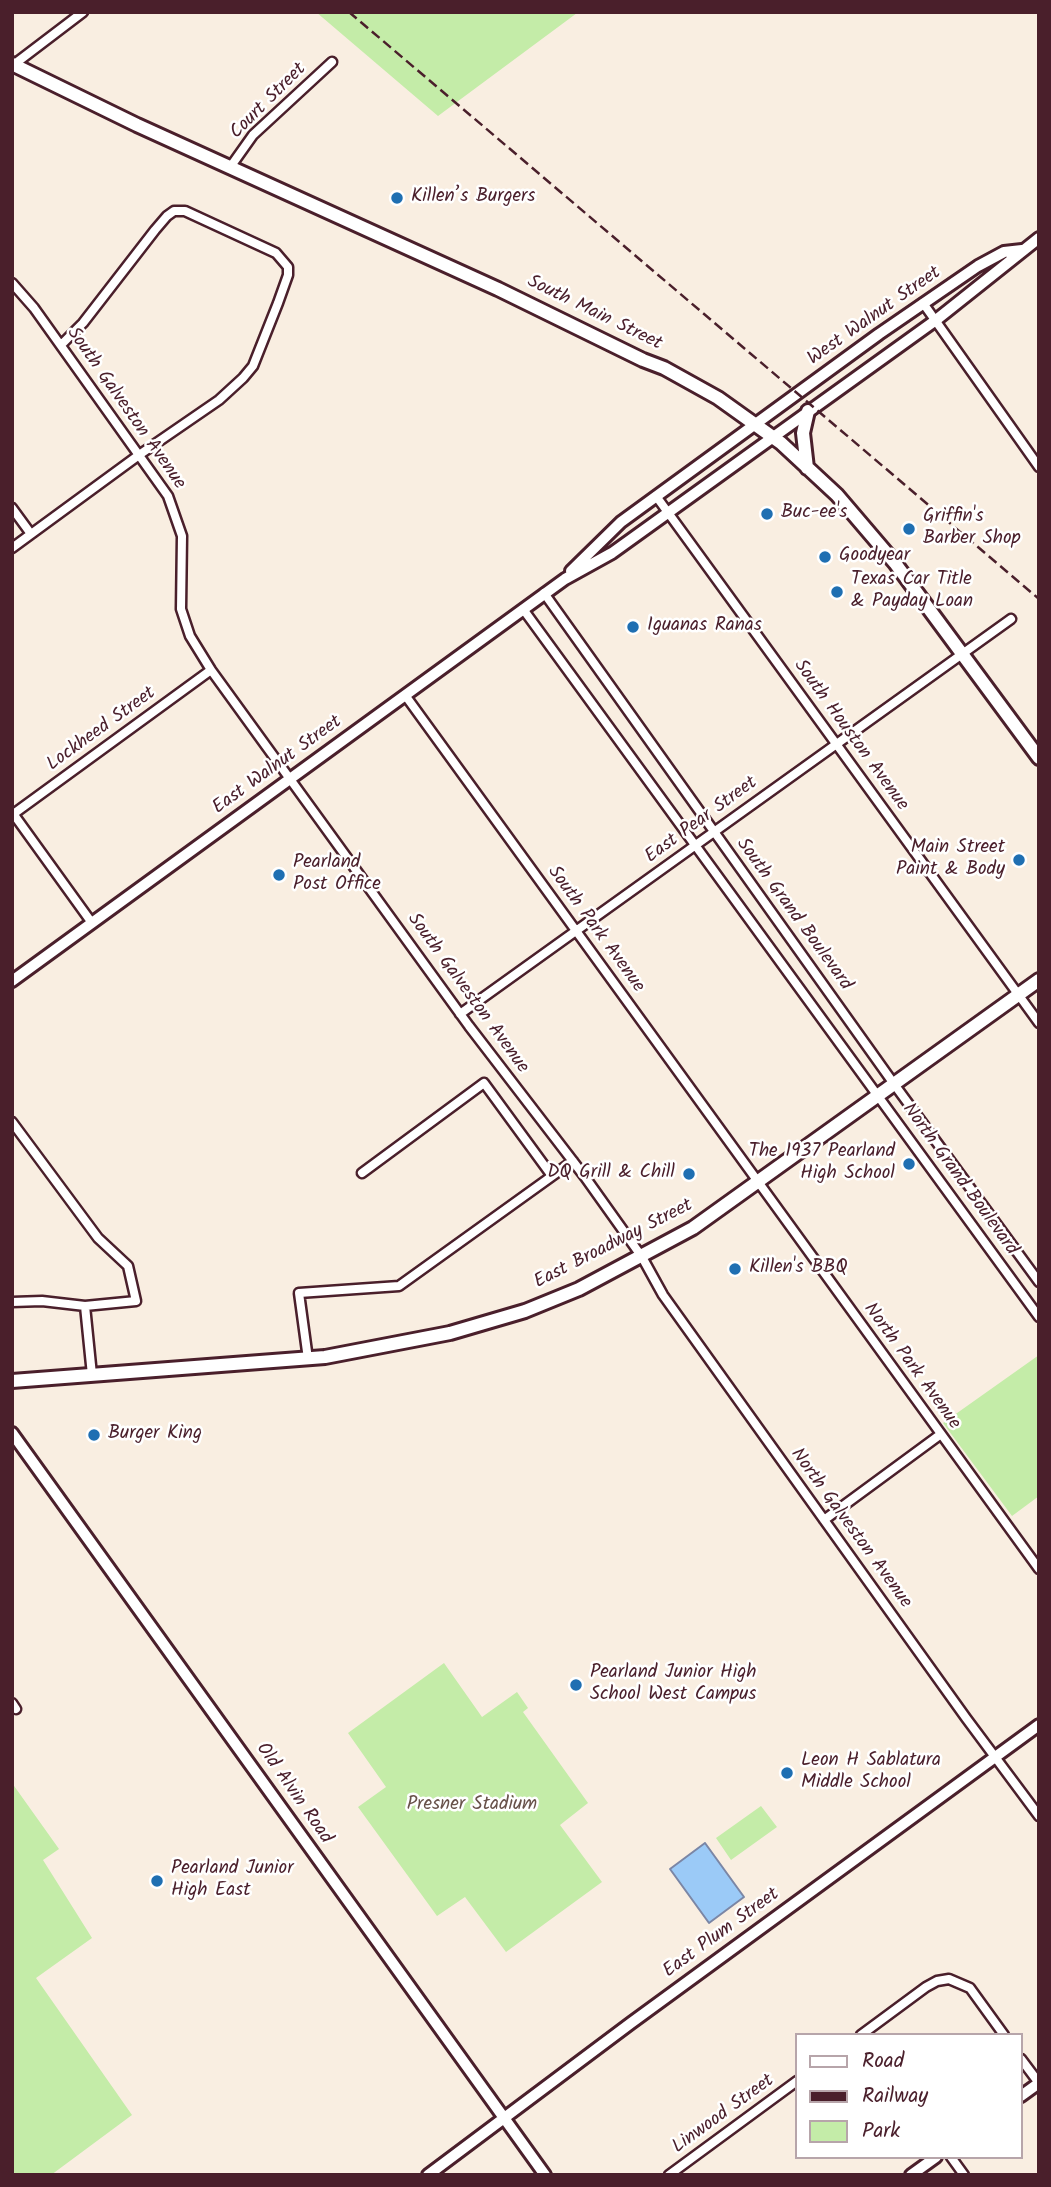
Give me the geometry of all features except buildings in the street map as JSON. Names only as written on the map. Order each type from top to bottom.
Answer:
[{"type":"main road","name":"South Main Street","points":[[13,65],[664,368],[718,398],[771,438],[837,495],[895,563],[1039,758]]},
{"type":"main road","points":[[807,468],[803,433],[808,411]]},
{"type":"main road","name":"East Broadway Street","points":[[12,1381],[308,1359],[407,1342],[525,1311],[579,1289],[693,1228],[1039,980]]},
{"type":"street","points":[[13,65],[83,12]]},
{"type":"street","name":"Court Street","points":[[230,166],[253,135],[332,62]]},
{"type":"street","points":[[12,548],[219,400],[253,366],[288,275],[288,267],[276,254],[186,211],[174,211],[155,230],[83,323],[61,345]]},
{"type":"street","name":"West Walnut Street","points":[[771,438],[936,320],[1039,238]]},
{"type":"street","name":"West Walnut Street","points":[[753,425],[923,303],[995,256],[1022,250]]},
{"type":"street","name":"South Galveston Avenue","points":[[12,283],[34,308],[168,496],[179,523],[183,551],[181,609],[190,636],[211,670],[460,1014],[642,1256]]},
{"type":"street","points":[[923,303],[1039,467]]},
{"type":"street","name":"East Walnut Street","points":[[565,579],[621,522],[753,425]]},
{"type":"street","name":"East Walnut Street","points":[[12,981],[544,593],[612,553],[771,438]]},
{"type":"street","name":"South Houston Avenue","points":[[656,496],[1039,1023]]},
{"type":"street","points":[[12,508],[31,534]]},
{"type":"street","name":"South Grand Boulevard","points":[[544,593],[894,1084]]},
{"type":"street","name":"South Grand Boulevard","points":[[523,609],[878,1096]]},
{"type":"street","name":"East Pear Street","points":[[460,1014],[1011,619]]},
{"type":"street","name":"Lockheed Street","points":[[13,814],[211,670]]},
{"type":"street","name":"South Park Avenue","points":[[405,695],[758,1183]]},
{"type":"street","points":[[13,814],[92,923]]},
{"type":"street","points":[[362,1173],[484,1083],[552,1176]]},
{"type":"street","name":"North Grand Boulevard","points":[[894,1084],[1039,1282]]},
{"type":"street","name":"North Grand Boulevard","points":[[878,1096],[1039,1317]]},
{"type":"street","points":[[12,1122],[97,1238],[128,1266],[136,1301],[85,1306],[42,1301],[12,1302]]},
{"type":"street","points":[[308,1359],[299,1293],[399,1286],[572,1161]]},
{"type":"street","name":"North Park Avenue","points":[[758,1183],[1039,1569]]},
{"type":"street","name":"North Galveston Avenue","points":[[642,1256],[663,1295],[1039,1816]]},
{"type":"street","points":[[85,1306],[92,1375]]},
{"type":"street","name":"Old Alvin Road","points":[[12,1433],[545,2175]]},
{"type":"street","points":[[824,1520],[941,1434]]},
{"type":"street","name":"East Plum Street","points":[[428,2175],[1039,1725]]},
{"type":"street","points":[[864,2033],[926,1987],[949,1979],[970,1988],[1003,2033]]},
{"type":"street","points":[[1023,2062],[1039,2083],[1023,2095]]},
{"type":"street","name":"Linwood Street","points":[[669,2175],[796,2082]]},
{"type":"street","points":[[911,2175],[933,2159]]},
{"type":"street","points":[[952,2159],[964,2175]]},
{"type":"green space","points":[[316,12],[577,12],[577,13],[438,116]]},
{"type":"green space","points":[[1039,1355],[1039,1496],[1012,1516],[943,1423]]},
{"type":"green space","name":"Presner Stadium","points":[[444,1663],[482,1717],[517,1692],[528,1708],[523,1712],[588,1803],[560,1825],[602,1882],[506,1952],[465,1897],[437,1916],[358,1807],[386,1787],[348,1733]]},
{"type":"green space","points":[[12,1783],[59,1849],[43,1860],[92,1938],[36,1978],[132,2115],[51,2175],[12,2175]]},
{"type":"green space","points":[[761,1806],[777,1827],[731,1860],[716,1838]]},
{"type":"water","points":[[705,1843],[744,1897],[709,1923],[670,1869]]},
{"type":"railway","points":[[349,12],[1039,599]]},
{"type":"place","name":"Killen’s Burgers","points":[[397,198]]},
{"type":"place","name":"Buc-ee's","points":[[767,514]]},
{"type":"place","name":"Griffin's Barber Shop","points":[[909,529]]},
{"type":"place","name":"Goodyear","points":[[825,557]]},
{"type":"place","name":"Texas Car Title & Payday Loan","points":[[837,592]]},
{"type":"place","name":"Iguanas Ranas","points":[[633,627]]},
{"type":"place","name":"Main Street Paint & Body","points":[[1019,860]]},
{"type":"place","name":"Pearland Post Office","points":[[279,875]]},
{"type":"place","name":"The 1937 Pearland High School","points":[[909,1164]]},
{"type":"place","name":"DQ Grill & Chill","points":[[689,1174]]},
{"type":"place","name":"Killen's BBQ","points":[[735,1269]]},
{"type":"place","name":"Burger King","points":[[94,1435]]},
{"type":"place","name":"Pearland Junior High School West Campus","points":[[576,1685]]},
{"type":"place","name":"Leon H Sablatura Middle School","points":[[787,1773]]},
{"type":"place","name":"Pearland Junior High East","points":[[157,1881]]}]
